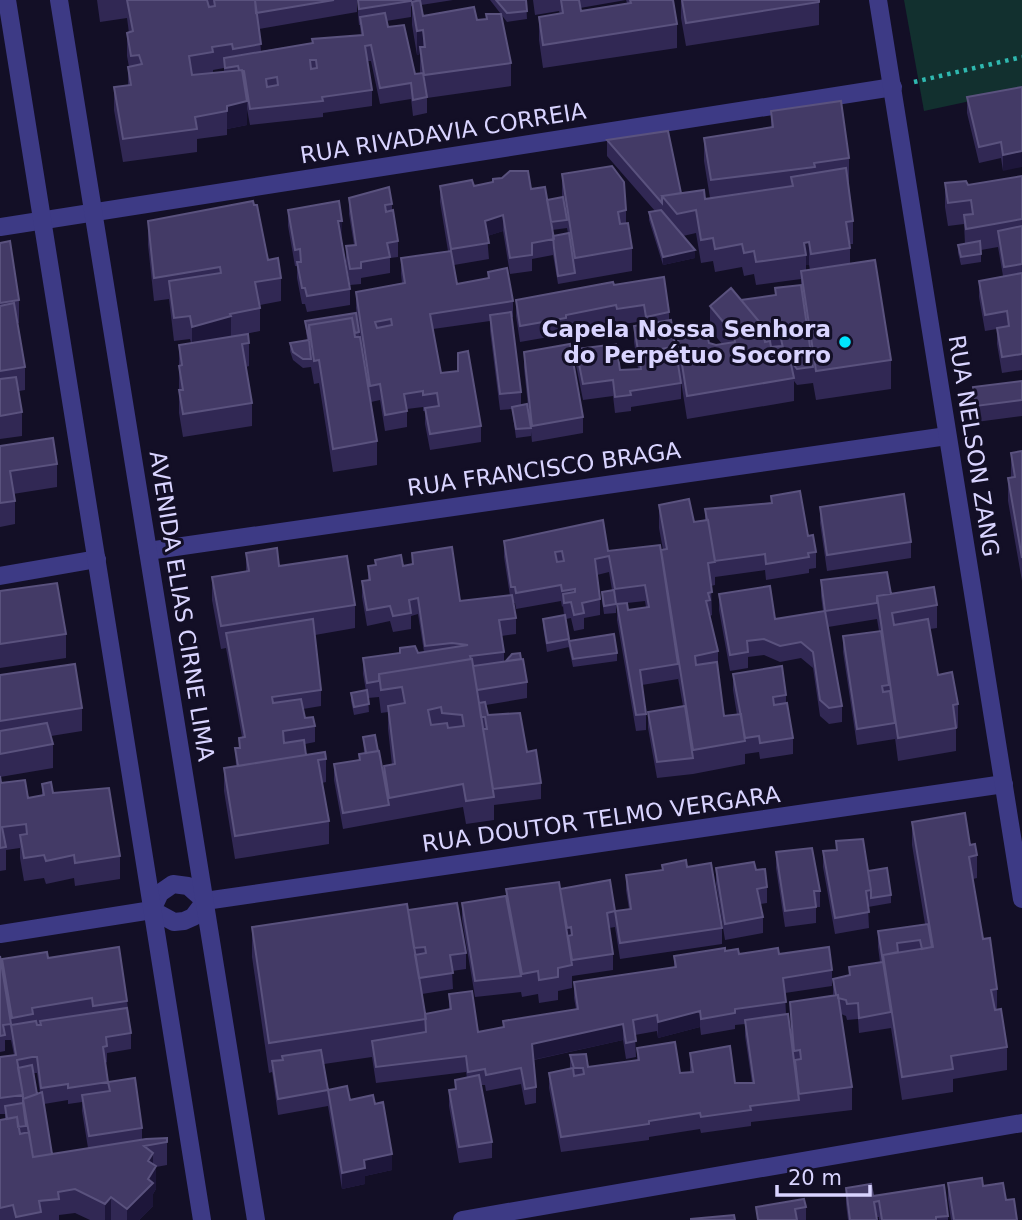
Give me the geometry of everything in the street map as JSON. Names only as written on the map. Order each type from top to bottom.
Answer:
[{"type":"street","points":[[7,0],[202,1220]]},
{"type":"street","name":"AVENIDA ELIAS CIRNE LIMA","points":[[59,0],[256,1220]]},
{"type":"street","name":"RUA NELSON ZANG","points":[[878,0],[1022,899]]},
{"type":"street","name":"RUA RIVADAVIA CORREIA","points":[[0,227],[893,87]]},
{"type":"street","name":"RUA FRANCISCO BRAGA","points":[[148,551],[947,436]]},
{"type":"street","points":[[0,576],[97,559]]},
{"type":"street","name":"RUA DOUTOR TELMO VERGARA","points":[[0,934],[152,910],[174,922],[184,921],[193,917],[205,901],[1003,784]]},
{"type":"street","points":[[152,910],[160,893],[173,884],[188,886],[205,901]]},
{"type":"street","points":[[462,1220],[1022,1123]]},
{"type":"path","points":[[893,87],[1022,57]]},
{"type":"green space","points":[[904,0],[1022,0],[1022,90],[924,111]]},
{"type":"building","points":[[127,0],[207,0],[209,7],[215,6],[214,0],[255,0],[261,44],[233,49],[232,44],[212,47],[213,52],[189,56],[192,75],[242,70],[247,101],[227,106],[227,111],[195,117],[197,129],[123,139],[114,87],[131,85],[128,67],[142,64],[139,55],[131,56],[127,33],[133,31]]},
{"type":"building","points":[[255,0],[334,0],[256,13]]},
{"type":"building","points":[[358,0],[411,0],[411,1],[359,9]]},
{"type":"building","points":[[420,0],[423,16],[474,7],[477,20],[487,19],[486,14],[501,14],[511,63],[424,75],[420,47],[425,47],[423,30],[417,31],[412,2]]},
{"type":"building","points":[[496,0],[526,0],[527,11],[507,13]]},
{"type":"building","points":[[561,0],[579,0],[581,11],[631,3],[630,0],[673,0],[677,24],[543,45],[539,17],[563,13]]},
{"type":"building","points":[[682,0],[819,0],[819,2],[686,23]]},
{"type":"building","points":[[385,13],[388,27],[404,25],[415,74],[423,73],[427,97],[413,100],[411,83],[380,88],[371,45],[365,46],[372,90],[322,97],[323,101],[250,109],[244,71],[239,70],[238,66],[225,68],[224,58],[313,43],[312,39],[363,35],[360,17]],"holes":[[[310,60],[316,60],[317,68],[311,69]],[[277,77],[278,85],[267,87],[266,79]]]},
{"type":"building","points":[[1022,87],[1022,151],[1003,155],[1001,142],[979,147],[967,97]]},
{"type":"building","points":[[841,101],[849,158],[814,163],[815,167],[711,180],[704,138],[773,127],[771,111]]},
{"type":"building","points":[[668,131],[681,193],[662,196],[662,203],[607,140]]},
{"type":"building","points":[[612,166],[624,182],[626,210],[618,212],[620,224],[628,223],[632,248],[575,258],[562,174]]},
{"type":"building","points":[[846,168],[853,221],[846,222],[850,248],[811,254],[809,242],[804,243],[806,255],[756,262],[754,251],[744,253],[742,244],[715,249],[713,238],[701,240],[696,210],[677,214],[662,196],[704,190],[705,199],[793,186],[791,177]]},
{"type":"building","points":[[510,171],[528,171],[531,189],[545,187],[554,239],[532,243],[532,255],[510,258],[503,215],[485,221],[489,243],[451,249],[440,186],[472,180],[474,186],[493,182],[493,179],[502,178]]},
{"type":"building","points":[[1022,176],[1022,219],[966,229],[964,215],[973,214],[971,200],[948,203],[945,183],[966,181],[968,185]]},
{"type":"building","points":[[389,187],[392,204],[385,205],[386,212],[393,210],[398,241],[387,243],[390,257],[361,262],[361,268],[350,269],[346,246],[356,245],[349,198]]},
{"type":"building","points":[[563,197],[567,220],[551,222],[547,200]]},
{"type":"building","points":[[253,201],[254,205],[257,205],[268,260],[278,258],[281,278],[255,282],[260,308],[230,314],[231,316],[192,327],[190,316],[174,318],[169,281],[221,273],[220,267],[154,278],[148,221]]},
{"type":"building","points":[[339,201],[342,221],[338,221],[350,289],[307,296],[305,288],[302,288],[297,262],[301,262],[300,249],[295,250],[288,210]]},
{"type":"building","points":[[661,210],[695,250],[663,257],[649,212]]},
{"type":"building","points":[[1022,226],[1022,264],[1004,267],[998,231]]},
{"type":"building","points":[[569,233],[575,273],[558,276],[553,236]]},
{"type":"building","points":[[10,241],[19,300],[0,303],[0,243]]},
{"type":"building","points":[[980,241],[981,254],[961,257],[958,245]]},
{"type":"building","points":[[451,251],[457,284],[489,278],[488,272],[507,268],[513,301],[430,314],[441,373],[458,371],[458,353],[468,351],[481,426],[430,434],[425,408],[439,406],[437,393],[423,395],[423,391],[404,394],[407,411],[385,415],[380,384],[370,386],[356,292],[405,283],[401,258]],"holes":[[[391,319],[392,325],[377,328],[375,322]]]},
{"type":"building","name":"Capela Nossa Senhora do Perpétuo Socorro","points":[[875,260],[891,360],[816,371],[801,271]]},
{"type":"building","points":[[1022,273],[1022,354],[1002,357],[997,328],[1009,326],[1007,311],[985,315],[979,281]]},
{"type":"building","points":[[664,277],[669,312],[646,317],[644,305],[617,309],[616,305],[520,326],[516,300],[613,282],[614,285]]},
{"type":"building","points":[[801,285],[813,367],[797,369],[783,348],[780,334],[770,335],[741,300],[776,295],[775,288]]},
{"type":"building","points":[[731,288],[762,325],[765,342],[770,341],[771,347],[781,346],[789,355],[794,378],[687,396],[678,339],[707,334],[709,343],[716,345],[735,342],[734,335],[710,306]]},
{"type":"building","points":[[14,303],[25,367],[0,371],[0,306]]},
{"type":"building","points":[[511,312],[521,392],[500,394],[490,315]]},
{"type":"building","points":[[356,313],[359,332],[355,333],[352,318],[309,325],[309,340],[305,321]]},
{"type":"building","points":[[352,318],[355,337],[360,337],[377,441],[333,449],[319,360],[314,361],[309,325]]},
{"type":"building","points":[[671,320],[681,383],[630,391],[631,395],[615,397],[613,380],[583,384],[576,349],[616,344],[620,370],[641,369],[634,326]],"holes":[[[667,348],[668,357],[663,358],[661,349]]]},
{"type":"building","points":[[248,334],[249,343],[242,344],[252,403],[183,414],[179,390],[183,390],[179,345]]},
{"type":"building","points":[[309,340],[311,359],[303,359],[293,352],[290,343]]},
{"type":"building","points":[[570,344],[583,417],[532,426],[524,352]]},
{"type":"building","points":[[16,377],[22,412],[0,416],[0,379]]},
{"type":"building","points":[[1022,381],[1022,400],[976,406],[973,387]]},
{"type":"building","points":[[527,404],[531,428],[516,429],[512,407]]},
{"type":"building","points":[[53,438],[57,464],[10,471],[15,501],[0,503],[0,446]]},
{"type":"building","points":[[1022,451],[1022,558],[1008,478],[1015,477],[1011,453]]},
{"type":"building","points":[[800,491],[808,536],[813,535],[816,552],[808,553],[809,557],[766,564],[765,554],[715,561],[705,509],[772,503],[771,496]]},
{"type":"building","points":[[904,494],[911,542],[827,555],[820,507]]},
{"type":"building","points":[[689,499],[694,522],[708,520],[715,562],[708,563],[712,592],[708,593],[710,600],[706,601],[718,651],[695,656],[696,665],[717,662],[724,716],[741,714],[745,741],[693,750],[661,550],[667,549],[659,505]]},
{"type":"building","points":[[603,520],[608,551],[660,545],[678,664],[640,670],[646,714],[636,715],[617,604],[627,603],[628,610],[649,607],[645,585],[615,589],[609,556],[595,559],[600,599],[582,603],[584,613],[574,615],[571,602],[564,603],[563,594],[575,592],[575,589],[562,591],[561,585],[516,593],[515,587],[511,587],[504,541]],"holes":[[[562,551],[564,561],[557,562],[555,552]]]},
{"type":"building","points":[[452,547],[460,601],[512,595],[516,618],[499,620],[504,652],[379,674],[379,681],[367,683],[363,658],[400,653],[400,648],[415,646],[418,653],[468,645],[452,643],[425,646],[418,598],[409,600],[411,613],[393,616],[390,606],[367,610],[362,581],[370,580],[368,566],[376,565],[375,560],[401,555],[403,566],[413,564],[412,553]]},
{"type":"building","points":[[277,548],[279,566],[347,556],[355,605],[221,626],[212,577],[249,571],[246,553]]},
{"type":"building","points":[[887,572],[891,594],[877,596],[877,603],[825,611],[821,580]]},
{"type":"building","points":[[57,583],[66,634],[0,644],[0,591]]},
{"type":"building","points":[[770,586],[775,619],[825,611],[842,706],[829,708],[820,700],[813,652],[801,642],[780,646],[764,639],[747,641],[748,652],[730,655],[719,594]]},
{"type":"building","points":[[934,587],[937,605],[892,613],[894,625],[928,619],[938,675],[952,672],[958,704],[953,705],[956,728],[898,738],[877,596]]},
{"type":"building","points":[[614,590],[616,604],[604,606],[602,592]]},
{"type":"building","points":[[565,615],[569,639],[547,643],[543,619]]},
{"type":"building","points":[[313,619],[321,690],[272,697],[273,703],[301,699],[305,718],[313,717],[315,726],[283,731],[284,743],[304,740],[306,755],[238,766],[235,748],[240,748],[239,738],[245,737],[226,633]]},
{"type":"building","points":[[881,631],[889,685],[882,686],[883,692],[890,691],[895,723],[857,729],[843,636]]},
{"type":"building","points":[[614,634],[617,653],[573,659],[569,641]]},
{"type":"building","points":[[520,653],[521,659],[506,661],[512,654]]},
{"type":"building","points":[[472,659],[494,797],[466,801],[463,784],[389,798],[384,766],[395,764],[388,706],[405,703],[402,687],[381,690],[379,674]],"holes":[[[441,707],[442,713],[462,715],[464,726],[448,728],[447,723],[431,725],[428,710]]]},
{"type":"building","points":[[523,659],[527,682],[477,690],[473,666]]},
{"type":"building","points":[[75,664],[82,708],[0,721],[0,675]]},
{"type":"building","points":[[782,666],[786,695],[773,697],[774,705],[787,703],[793,738],[760,743],[759,736],[745,738],[733,674]]},
{"type":"building","points":[[367,690],[369,704],[354,707],[351,693]]},
{"type":"building","points":[[485,702],[488,715],[520,713],[527,752],[536,750],[541,783],[493,789],[483,729],[487,729],[485,717],[481,717],[479,703]]},
{"type":"building","points":[[685,706],[693,758],[657,762],[648,712]]},
{"type":"building","points":[[47,723],[53,744],[0,754],[0,731]]},
{"type":"building","points":[[375,735],[378,751],[366,753],[363,737]]},
{"type":"building","points":[[379,751],[389,805],[343,813],[334,764],[360,760],[359,754]]},
{"type":"building","points":[[325,752],[326,759],[318,760],[329,821],[235,836],[224,768]]},
{"type":"building","points":[[0,776],[1,783],[25,780],[28,798],[44,795],[42,784],[51,782],[53,793],[109,788],[120,856],[75,863],[74,855],[46,861],[44,855],[24,858],[20,835],[27,834],[26,824],[2,827],[6,847],[0,848]]},
{"type":"building","points":[[965,813],[970,845],[975,844],[977,855],[969,857],[983,939],[990,938],[997,989],[991,990],[995,1010],[1001,1009],[1007,1047],[951,1056],[953,1069],[902,1077],[883,955],[933,947],[912,822]]},
{"type":"building","points":[[863,839],[871,890],[866,891],[869,912],[835,918],[823,851],[837,850],[836,841]]},
{"type":"building","points":[[812,848],[820,891],[814,891],[816,907],[785,911],[776,852]]},
{"type":"building","points":[[686,860],[687,867],[711,863],[722,928],[620,943],[615,911],[631,909],[626,875],[663,870],[662,865]]},
{"type":"building","points":[[754,862],[756,870],[765,869],[767,887],[757,889],[763,917],[725,924],[716,868]]},
{"type":"building","points":[[887,868],[891,895],[871,898],[868,871]]},
{"type":"building","points":[[610,880],[615,911],[607,913],[613,954],[572,960],[568,936],[572,935],[571,927],[567,928],[560,889]]},
{"type":"building","points":[[559,882],[572,965],[558,968],[558,977],[539,980],[538,971],[522,974],[506,889]]},
{"type":"building","points":[[506,896],[521,976],[475,981],[462,903]]},
{"type":"building","points":[[457,903],[466,953],[450,955],[453,973],[419,978],[415,955],[426,953],[425,947],[414,948],[408,910]]},
{"type":"building","points":[[407,904],[426,1019],[269,1043],[252,927]]},
{"type":"building","points":[[928,924],[932,947],[922,949],[920,940],[897,943],[898,952],[883,955],[883,962],[878,931]]},
{"type":"building","points":[[119,947],[127,1001],[93,1006],[92,998],[32,1008],[33,1014],[12,1018],[2,959],[47,952],[48,958]]},
{"type":"building","points":[[829,947],[832,970],[783,978],[786,1002],[735,1009],[735,1013],[701,1019],[700,1011],[658,1022],[657,1015],[633,1020],[636,1041],[626,1043],[623,1024],[532,1044],[536,1087],[525,1089],[521,1068],[486,1075],[485,1069],[468,1072],[466,1056],[376,1067],[372,1041],[426,1032],[425,1014],[451,1009],[449,994],[472,991],[478,1032],[504,1027],[503,1021],[578,1009],[574,982],[676,967],[674,956],[725,948],[725,951],[738,949],[739,954],[778,948],[779,954]]},
{"type":"building","points":[[0,956],[11,1024],[3,1025],[5,1035],[0,1036]]},
{"type":"building","points":[[883,962],[891,1012],[859,1018],[858,1003],[847,1004],[846,1000],[838,998],[833,979],[850,975],[849,967]]},
{"type":"building","points":[[838,995],[852,1087],[799,1094],[795,1060],[801,1059],[800,1050],[794,1051],[790,1002]]},
{"type":"building","points":[[127,1008],[131,1033],[106,1037],[107,1046],[103,1047],[108,1082],[68,1088],[68,1084],[41,1088],[37,1057],[32,1057],[17,1060],[23,1095],[0,1098],[0,1057],[16,1055],[11,1025],[36,1021],[37,1025],[41,1025],[40,1021]]},
{"type":"building","points":[[788,1014],[799,1100],[750,1106],[751,1110],[701,1117],[700,1113],[649,1121],[649,1124],[561,1137],[549,1073],[573,1068],[574,1076],[584,1074],[583,1068],[574,1068],[570,1055],[586,1054],[588,1067],[639,1060],[637,1048],[675,1042],[680,1073],[693,1072],[690,1053],[730,1046],[735,1083],[754,1083],[745,1020]]},
{"type":"building","points":[[321,1050],[328,1090],[278,1099],[272,1061],[283,1060],[282,1056]]},
{"type":"building","points":[[32,1065],[37,1094],[23,1099],[18,1068]]},
{"type":"building","points":[[479,1075],[492,1142],[459,1147],[449,1090],[456,1089],[455,1080]]},
{"type":"building","points":[[135,1078],[142,1128],[89,1136],[82,1095],[110,1091],[108,1082]]},
{"type":"building","points":[[347,1086],[350,1100],[373,1095],[375,1104],[383,1102],[392,1154],[364,1160],[365,1168],[342,1173],[328,1090]]},
{"type":"building","points":[[42,1092],[52,1154],[33,1157],[23,1099]]},
{"type":"building","points":[[23,1103],[26,1126],[18,1127],[17,1117],[7,1119],[5,1106]]},
{"type":"building","points":[[17,1117],[20,1134],[29,1132],[33,1157],[146,1139],[167,1138],[167,1142],[144,1146],[153,1153],[148,1161],[156,1166],[148,1179],[153,1183],[127,1209],[111,1197],[105,1204],[75,1189],[58,1192],[59,1199],[39,1201],[41,1212],[16,1217],[13,1205],[0,1208],[0,1120]]},
{"type":"building","points":[[982,1178],[983,1186],[1003,1183],[1006,1200],[1014,1199],[1017,1220],[954,1220],[948,1183]]},
{"type":"building","points":[[871,1184],[873,1196],[944,1185],[948,1216],[936,1217],[936,1220],[882,1220],[879,1201],[874,1202],[877,1220],[850,1220],[846,1188]]},
{"type":"building","points":[[804,1199],[806,1207],[795,1209],[797,1220],[758,1220],[756,1207]]},
{"type":"building","points":[[734,1215],[735,1220],[691,1220],[691,1219]]},
{"type":"place","name":"Capela Nossa Senhora do Perpétuo Socorro","points":[[845,342]]}]
